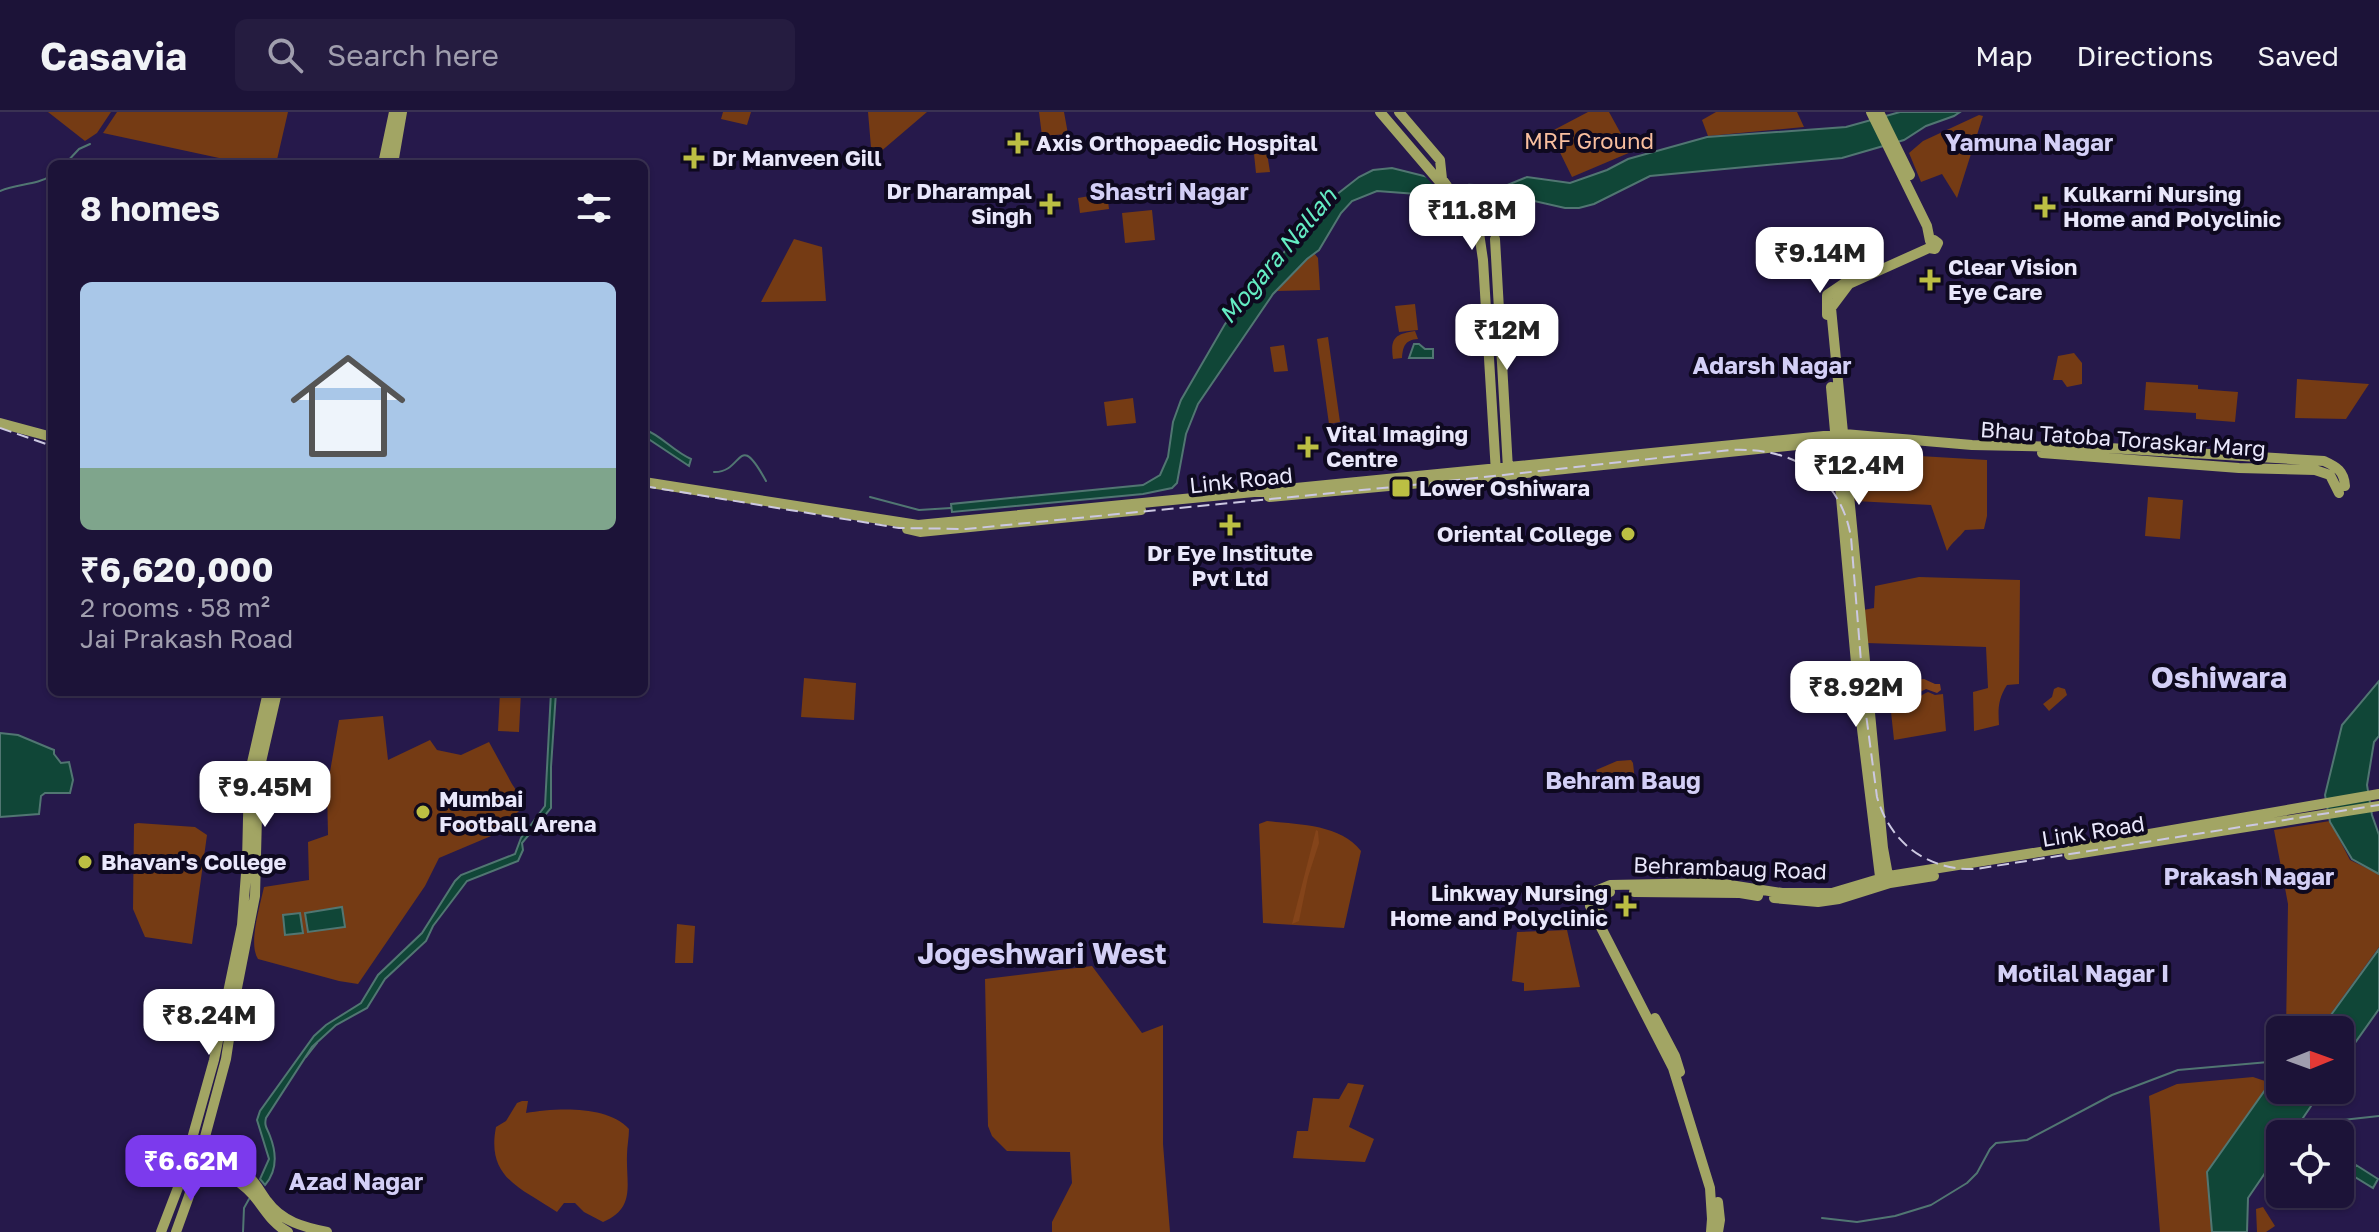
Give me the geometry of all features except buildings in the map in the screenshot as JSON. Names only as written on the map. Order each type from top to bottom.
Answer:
[{"type":"main road","points":[[384,160],[394,112]]},
{"type":"main road","points":[[394,160],[402,112]]},
{"type":"main road","points":[[1380,112],[1474,218],[1484,231],[1490,256],[1497,262]]},
{"type":"main road","points":[[1399,112],[1440,160],[1442,183]]},
{"type":"main road","points":[[1871,112],[1897,155]]},
{"type":"main road","points":[[1879,112],[1927,226],[1930,244],[1849,284],[1831,308],[1840,437],[1887,875]]},
{"type":"main road","points":[[1474,218],[1483,260],[1502,471]]},
{"type":"main road","points":[[1495,239],[1502,471]]},
{"type":"main road","points":[[0,420],[48,433]]},
{"type":"main road","name":"Link Road","points":[[648,489],[920,532],[1840,437]]},
{"type":"main road","name":"Bhau Tatoba Toraskar Marg","points":[[1840,437],[2324,461],[2344,476],[2342,489],[2330,475],[2315,470],[2239,468],[1840,437]]},
{"type":"main road","name":"Link Road","points":[[648,483],[918,525],[1502,471]]},
{"type":"main road","points":[[176,1232],[242,925],[249,776],[267,696]]},
{"type":"main road","points":[[161,1232],[193,1156],[226,1059],[251,922],[258,775],[276,696]]},
{"type":"main road","name":"Link Road","points":[[1887,875],[2095,844],[2375,795]]},
{"type":"main road","name":"Link Road","points":[[1887,875],[2376,807]]},
{"type":"main road","name":"Behrambaug Road","points":[[1709,1173],[1673,1068],[1590,906],[1593,892],[1610,885],[1717,883],[1782,893],[1823,894],[1864,883],[1874,874],[1887,875]]},
{"type":"main road","name":"Behrambaug Road","points":[[1718,1232],[1709,1173],[1675,1056],[1597,907],[1599,897],[1615,891],[1740,893],[1818,902],[1839,899],[1887,875]]},
{"type":"main road","points":[[193,1156],[239,1169],[278,1227],[288,1232]]},
{"type":"main road","points":[[266,1207],[292,1223],[327,1232]]},
{"type":"main road","name":"Behrambaug Road","points":[[1711,1232],[1716,1220]]},
{"type":"green space","points":[[48,112],[111,112],[97,133],[85,141]]},
{"type":"green space","points":[[117,112],[288,112],[277,160],[228,160],[103,133]]},
{"type":"green space","points":[[723,112],[751,112],[747,125],[721,119]]},
{"type":"green space","points":[[868,112],[927,112],[872,159]]},
{"type":"green space","points":[[1039,112],[1064,112],[1068,134],[1042,136]]},
{"type":"green space","name":"MRF Ground","points":[[1588,112],[1609,112],[1631,152],[1572,177],[1550,132]]},
{"type":"green space","points":[[1716,112],[1797,112],[1804,127],[1708,136],[1702,120]]},
{"type":"green space","points":[[1979,115],[1983,116],[1957,198],[1942,174],[1921,182],[1909,153],[1923,141]]},
{"type":"green space","points":[[1267,153],[1270,172],[1256,173],[1254,154]]},
{"type":"green space","points":[[1107,193],[1109,209],[1080,213],[1078,198]]},
{"type":"green space","points":[[1152,210],[1155,240],[1125,243],[1122,213]]},
{"type":"green space","points":[[794,239],[822,247],[826,301],[761,302]]},
{"type":"green space","points":[[1314,253],[1318,258],[1320,290],[1276,291]]},
{"type":"green space","points":[[1415,304],[1418,330],[1399,332],[1395,306]]},
{"type":"green space","points":[[1415,331],[1418,339],[1406,344],[1402,358],[1393,359],[1395,338]]},
{"type":"green space","points":[[1328,337],[1340,422],[1329,424],[1317,339]]},
{"type":"green space","points":[[1284,345],[1288,371],[1274,372],[1270,347]]},
{"type":"green space","points":[[2074,353],[2082,363],[2082,384],[2067,387],[2062,380],[2053,380],[2058,356]]},
{"type":"green space","points":[[2297,379],[2369,384],[2346,419],[2295,418]]},
{"type":"green space","points":[[2146,382],[2198,385],[2198,389],[2238,392],[2235,422],[2196,419],[2196,413],[2144,410]]},
{"type":"green space","points":[[1133,398],[1136,423],[1107,426],[1104,402]]},
{"type":"green space","points":[[1852,452],[1987,460],[1987,516],[1984,529],[1965,530],[1947,551],[1931,505],[1855,501]]},
{"type":"green space","points":[[2148,497],[2183,500],[2180,539],[2145,536]]},
{"type":"green space","points":[[1919,577],[2020,580],[2019,684],[2007,685],[2004,690],[1999,704],[1999,725],[1974,731],[1973,692],[1988,688],[1986,647],[1866,643],[1863,610],[1874,608],[1875,586]]},
{"type":"green space","points":[[804,678],[856,683],[854,720],[801,717]]},
{"type":"green space","points":[[2058,687],[2065,689],[2067,695],[2049,711],[2043,704]]},
{"type":"green space","points":[[1928,692],[1943,694],[1946,731],[1894,740],[1891,712],[1904,709]]},
{"type":"green space","points":[[500,696],[521,696],[519,732],[498,731]]},
{"type":"green space","points":[[383,716],[388,760],[430,740],[437,750],[461,755],[489,742],[526,805],[511,818],[510,828],[439,858],[425,886],[358,984],[258,959],[254,935],[264,887],[309,880],[308,842],[328,835],[327,789],[339,720]]},
{"type":"green space","points":[[1631,760],[1635,781],[1607,792],[1596,770],[1617,761]]},
{"type":"green space","points":[[1267,821],[1330,831],[1342,835],[1361,851],[1344,928],[1263,923],[1259,824]]},
{"type":"green space","points":[[2330,821],[2350,860],[2379,874],[2379,947],[2329,1016],[2286,1016],[2288,904],[2274,830]]},
{"type":"green space","points":[[134,824],[195,827],[207,835],[192,944],[145,937],[133,909]]},
{"type":"green space","points":[[677,924],[695,926],[693,963],[675,963]]},
{"type":"green space","points":[[1567,930],[1580,987],[1524,991],[1524,983],[1512,981],[1517,932]]},
{"type":"green space","points":[[1092,966],[1142,1033],[1163,1025],[1163,1144],[1170,1232],[1052,1232],[1052,1222],[1072,1183],[1070,1152],[1007,1151],[992,1136],[988,1126],[985,979]]},
{"type":"green space","points":[[2253,1077],[2266,1081],[2266,1090],[2207,1172],[2212,1232],[2160,1232],[2149,1096],[2177,1084]]},
{"type":"green space","points":[[1348,1083],[1364,1085],[1349,1127],[1374,1139],[1365,1162],[1293,1158],[1297,1131],[1308,1131],[1313,1098],[1339,1099]]},
{"type":"green space","points":[[528,1101],[526,1113],[552,1110],[595,1112],[619,1121],[629,1129],[628,1186],[621,1210],[603,1222],[575,1203],[564,1203],[557,1212],[509,1180],[496,1158],[496,1127],[506,1121],[517,1103]]},
{"type":"green space","points":[[2263,1207],[2275,1226],[2266,1232],[2257,1232],[2256,1209]]},
{"type":"shaded area","name":"Mogara Nallah","points":[[1900,112],[1960,112],[1926,126],[1904,140],[1842,158],[1650,176],[1594,204],[1579,208],[1530,200],[1500,215],[1484,217],[1452,208],[1446,212],[1417,194],[1377,191],[1352,201],[1341,213],[1319,250],[1273,294],[1198,404],[1186,434],[1177,483],[1172,488],[1143,494],[952,512],[951,504],[1143,485],[1160,475],[1168,457],[1173,422],[1181,400],[1225,324],[1322,206],[1373,170],[1392,168],[1491,189],[1527,177],[1570,183],[1628,159],[1707,137],[1846,127]]},
{"type":"shaded area","points":[[1414,344],[1433,349],[1433,358],[1409,358]]},
{"type":"shaded area","points":[[648,431],[691,459],[689,466],[648,439]]},
{"type":"shaded area","points":[[1924,679],[1940,684],[1941,690],[1937,693],[1926,689],[1916,694],[1909,706],[1906,696],[1908,687]]},
{"type":"shaded area","points":[[2379,681],[2379,736],[2374,742],[2367,785],[2379,835],[2379,874],[2352,859],[2330,822],[2325,795],[2342,725]]},
{"type":"shaded area","points":[[551,696],[556,696],[551,808],[522,843],[523,850],[518,861],[467,881],[433,926],[426,941],[385,979],[367,1008],[336,1025],[312,1047],[266,1118],[275,1162],[265,1185],[260,1179],[269,1159],[257,1120],[260,1111],[314,1036],[361,1003],[378,975],[422,933],[461,875],[515,854],[521,838],[545,806]]},
{"type":"shaded area","points":[[0,733],[18,735],[54,750],[61,763],[69,762],[73,780],[70,793],[45,793],[41,796],[39,814],[0,817]]},
{"type":"shaded area","points":[[1316,830],[1319,843],[1299,921],[1292,924]]},
{"type":"shaded area","points":[[342,907],[345,927],[308,932],[305,913]]},
{"type":"shaded area","points":[[300,913],[303,933],[285,935],[283,915]]},
{"type":"shaded area","points":[[2379,949],[2379,1009],[2354,1044],[2354,1016],[2330,1016]]},
{"type":"shaded area","points":[[2266,1089],[2266,1104],[2312,1104],[2302,1120],[2266,1120],[2266,1172],[2248,1198],[2247,1232],[2212,1232],[2207,1172]]},
{"type":"shaded area","points":[[2356,1165],[2378,1179],[2373,1188],[2354,1176]]},
{"type":"pier","points":[[1420,171],[1467,182],[1501,219],[1478,222],[1463,219],[1452,212],[1448,215],[1446,212],[1453,206]]},
{"type":"waterway","points":[[69,160],[79,149],[90,144]]},
{"type":"waterway","points":[[0,191],[48,177]]},
{"type":"waterway","points":[[714,472],[724,470],[745,455],[757,465],[766,481]]},
{"type":"waterway","name":"Mogara Nallah","points":[[870,497],[919,510],[951,508]]},
{"type":"waterway","points":[[306,1057],[317,1043]]},
{"type":"waterway","points":[[1822,1218],[1857,1222],[1895,1216],[1931,1205],[1967,1183],[1996,1143],[2027,1140],[2112,1095],[2178,1070],[2266,1062]]},
{"type":"waterway","points":[[2343,1120],[2379,1116]]},
{"type":"waterway","points":[[243,1232],[244,1208],[249,1199]]},
{"type":"railway","points":[[0,428],[48,445]]},
{"type":"railway","points":[[648,487],[899,528],[966,529],[1753,450],[1793,460],[1810,469],[1824,481],[1845,515],[1851,537],[1864,699],[1877,797],[1891,828],[1901,841],[1927,859],[1942,865],[1976,869],[2379,805]]},
{"type":"place","name":"Axis Orthopaedic Hospital","points":[[1018,143]]},
{"type":"place","name":"Dr Manveen Gill","points":[[694,158]]},
{"type":"place","name":"Dr Dharampal Singh","points":[[1050,204]]},
{"type":"place","name":"Kulkarni Nursing Home and Polyclinic","points":[[2045,207]]},
{"type":"place","name":"Clear Vision Eye Care","points":[[1930,280]]},
{"type":"place","name":"Vital Imaging Centre","points":[[1308,447]]},
{"type":"place","name":"Lower Oshiwara","points":[[1401,488]]},
{"type":"place","name":"Dr Eye Institute Pvt Ltd","points":[[1230,525]]},
{"type":"place","name":"Oriental College","points":[[1628,534]]},
{"type":"place","name":"Mumbai Football Arena","points":[[423,812]]},
{"type":"place","name":"Bhavan's College","points":[[85,862]]},
{"type":"place","name":"Linkway Nursing Home and Polyclinic","points":[[1626,906]]},
{"type":"district","name":"Yamuna Nagar","points":[[2029,143]]},
{"type":"district","name":"Shastri Nagar","points":[[1169,192]]},
{"type":"district","name":"Adarsh Nagar","points":[[1772,366]]},
{"type":"district","name":"Oshiwara","points":[[2219,678]]},
{"type":"district","name":"Behram Baug","points":[[1623,781]]},
{"type":"district","name":"Prakash Nagar","points":[[2249,877]]},
{"type":"district","name":"Jogeshwari West","points":[[1042,954]]},
{"type":"district","name":"Motilal Nagar I","points":[[2083,974]]},
{"type":"district","name":"Azad Nagar","points":[[356,1182]]}]
